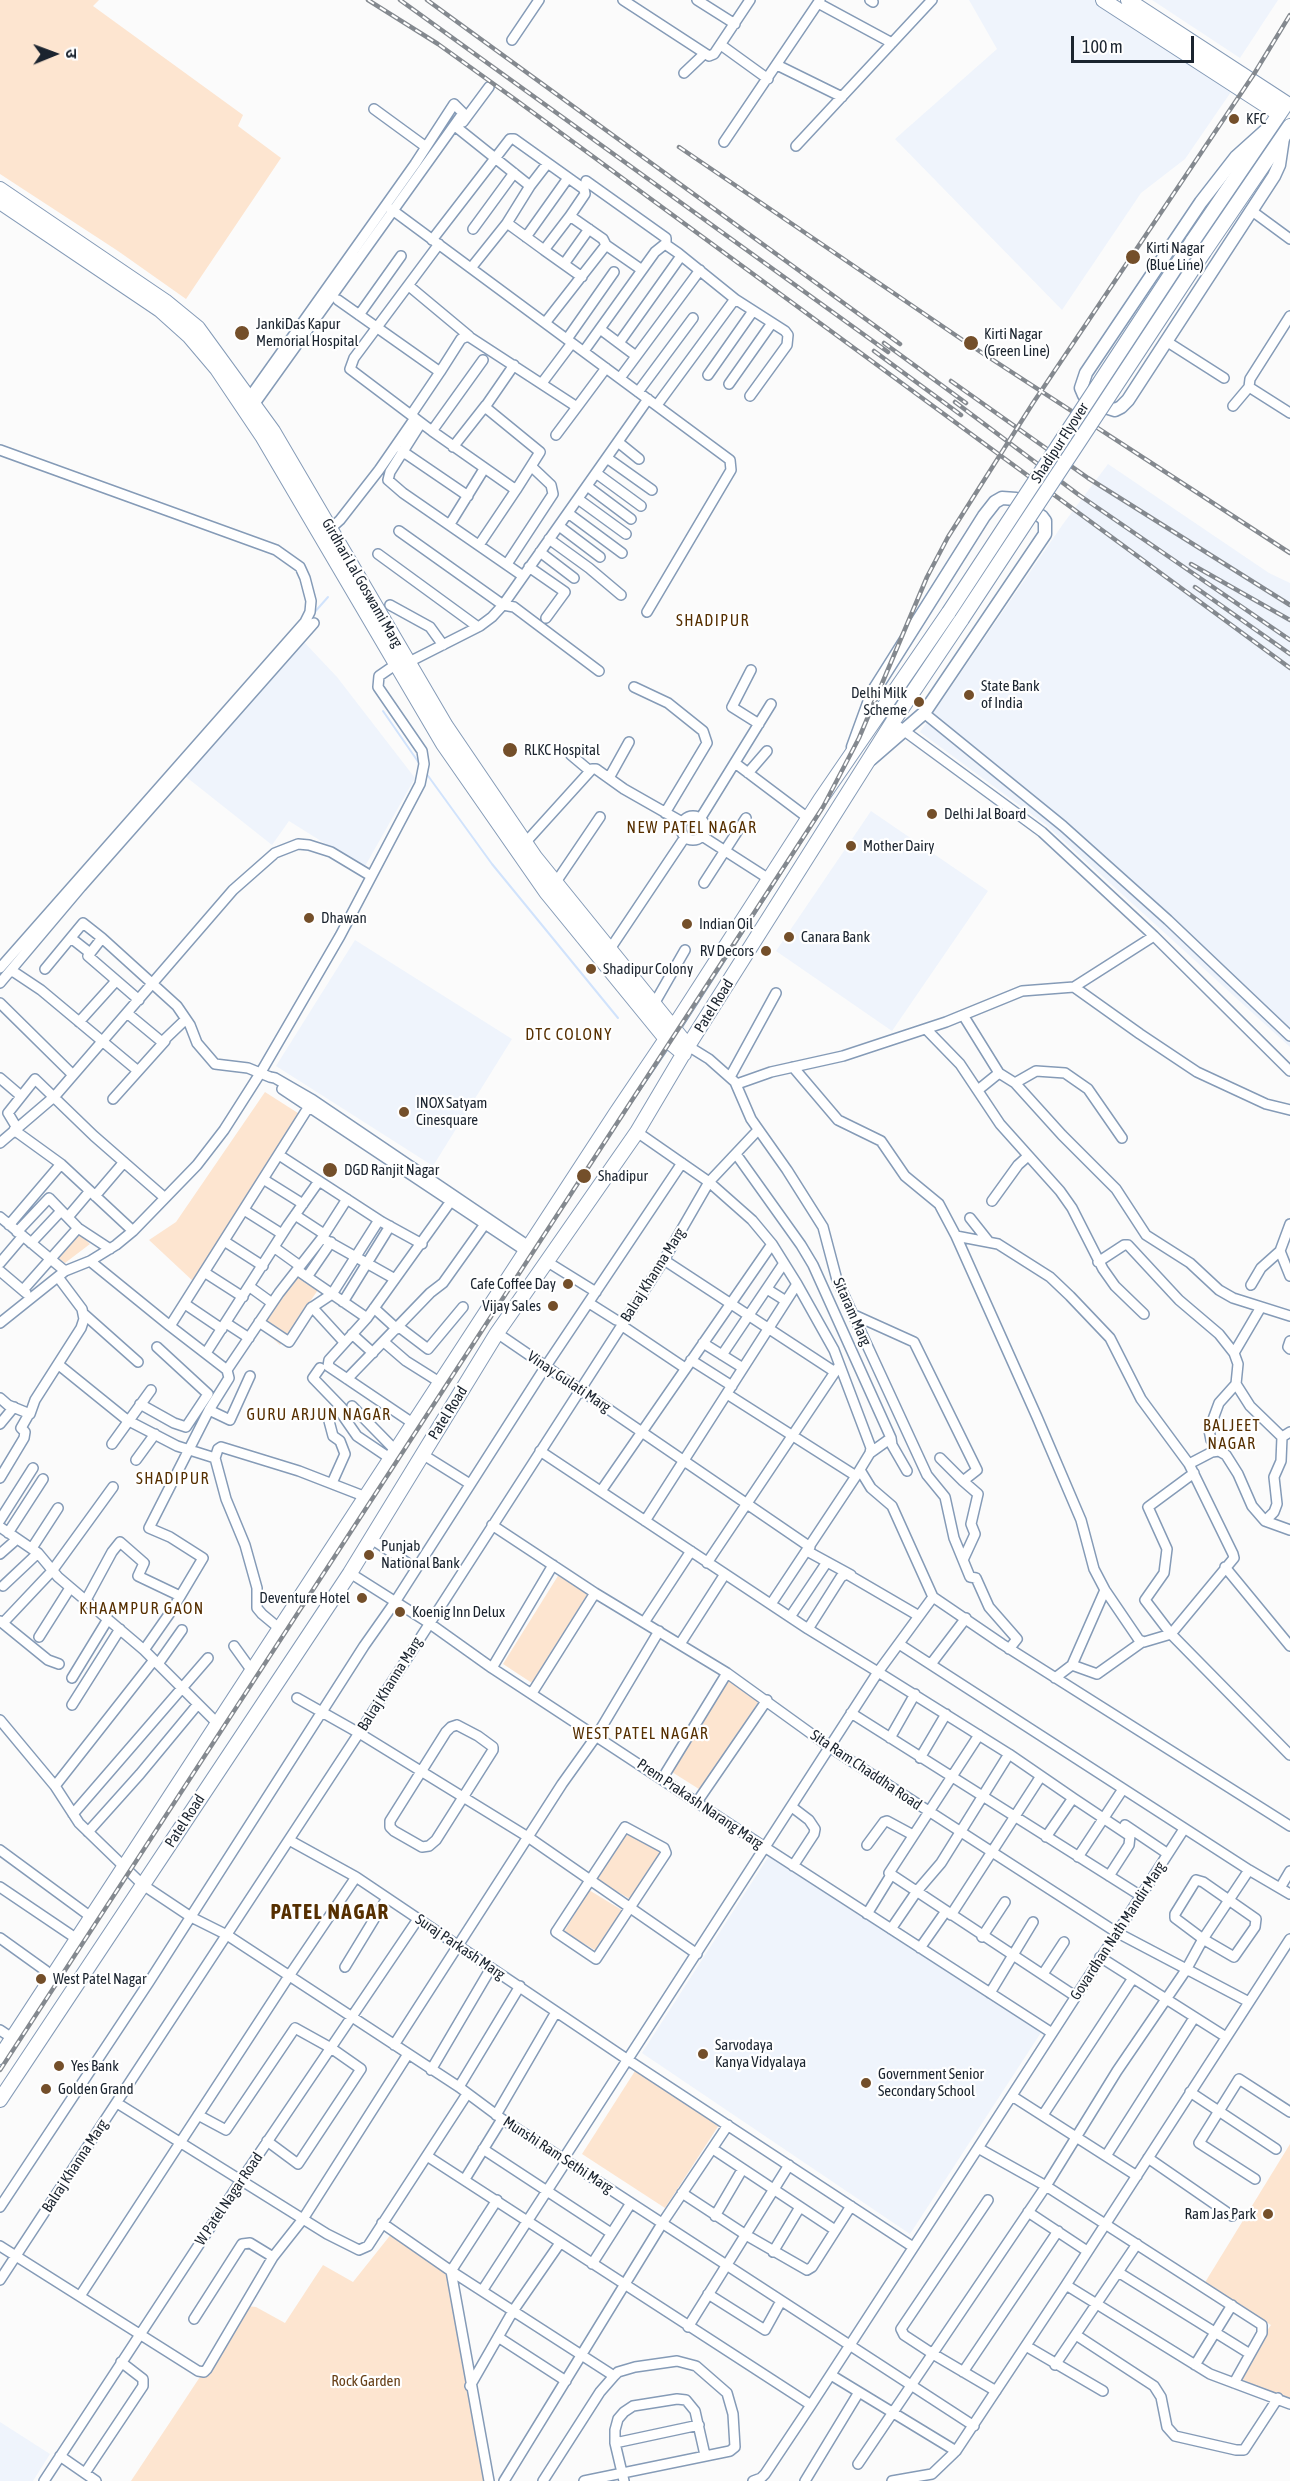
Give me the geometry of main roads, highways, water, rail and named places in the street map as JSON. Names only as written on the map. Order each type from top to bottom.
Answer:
[{"type":"main road","points":[[1103,0],[1285,105]]},
{"type":"main road","points":[[1128,0],[1285,105]]},
{"type":"main road","name":"Shadipur Flyover","points":[[850,757],[949,612],[1192,242],[1285,105]]},
{"type":"main road","name":"Shadipur Flyover","points":[[892,723],[1286,132]]},
{"type":"main road","name":"Girdhari Lal Goswami Marg","points":[[0,189],[165,301],[198,328],[249,405],[402,664],[525,843],[654,1004],[670,1034]]},
{"type":"main road","name":"Girdhari Lal Goswami Marg","points":[[0,202],[160,310],[189,336],[273,431],[330,529],[443,744],[546,892],[670,1034]]},
{"type":"main road","name":"Patel Road","points":[[0,2100],[350,1573],[497,1333],[637,1132],[686,1050],[892,723]]},
{"type":"main road","name":"Patel Road","points":[[0,2056],[850,757]]},
{"type":"main road","points":[[670,1034],[686,1050]]},
{"type":"waterway","points":[[313,614],[328,597]]},
{"type":"waterway","points":[[383,711],[419,763]]},
{"type":"waterway","points":[[426,773],[492,864],[618,1018]]},
{"type":"railway","points":[[368,0],[438,44],[516,100],[1290,668]]},
{"type":"railway","points":[[400,0],[888,352]]},
{"type":"railway","points":[[427,0],[900,344]]},
{"type":"railway","points":[[0,2070],[823,807],[859,738],[927,577],[948,537],[1033,403],[1254,74],[1290,15]]},
{"type":"railway","points":[[679,147],[970,345],[1290,553]]},
{"type":"railway","points":[[884,343],[966,403]]},
{"type":"railway","points":[[874,351],[961,415]]},
{"type":"railway","points":[[951,381],[1088,478],[1290,605]]},
{"type":"railway","points":[[955,402],[1079,495],[1290,640]]},
{"type":"railway","points":[[1191,564],[1290,620]]},
{"type":"railway","points":[[1195,587],[1290,654]]},
{"type":"place","name":"KFC","points":[[1234,119]]},
{"type":"place","name":"Kirti Nagar (Blue Line)","points":[[1133,257]]},
{"type":"place","name":"JankiDas Kapur Memorial Hospital","points":[[242,333]]},
{"type":"place","name":"Kirti Nagar (Green Line)","points":[[971,343]]},
{"type":"place","name":"State Bank of India","points":[[969,695]]},
{"type":"place","name":"Delhi Milk Scheme","points":[[919,702]]},
{"type":"place","name":"RLKC Hospital","points":[[510,750]]},
{"type":"place","name":"Delhi Jal Board","points":[[932,814]]},
{"type":"place","name":"Mother Dairy","points":[[851,846]]},
{"type":"place","name":"Dhawan","points":[[309,918]]},
{"type":"place","name":"Indian Oil","points":[[687,924]]},
{"type":"place","name":"Canara Bank","points":[[789,937]]},
{"type":"place","name":"RV Decors","points":[[766,951]]},
{"type":"place","name":"Shadipur Colony","points":[[591,969]]},
{"type":"place","name":"INOX Satyam Cinesquare","points":[[404,1112]]},
{"type":"place","name":"DGD Ranjit Nagar","points":[[330,1170]]},
{"type":"place","name":"Shadipur","points":[[584,1176]]},
{"type":"place","name":"Cafe Coffee Day","points":[[568,1284]]},
{"type":"place","name":"Vijay Sales","points":[[553,1306]]},
{"type":"place","name":"Punjab National Bank","points":[[369,1555]]},
{"type":"place","name":"Deventure Hotel","points":[[362,1598]]},
{"type":"place","name":"Koenig Inn Delux","points":[[400,1612]]},
{"type":"place","name":"West Patel Nagar","points":[[41,1979]]},
{"type":"place","name":"Sarvodaya Kanya Vidyalaya","points":[[703,2054]]},
{"type":"place","name":"Yes Bank","points":[[59,2066]]},
{"type":"place","name":"Government Senior Secondary School","points":[[866,2083]]},
{"type":"place","name":"Golden Grand","points":[[46,2089]]},
{"type":"place","name":"Ram Jas Park","points":[[1268,2214]]},
{"type":"district","name":"SHADIPUR","points":[[713,621]]},
{"type":"district","name":"NEW PATEL NAGAR","points":[[692,828]]},
{"type":"district","name":"DTC COLONY","points":[[569,1035]]},
{"type":"district","name":"GURU ARJUN NAGAR","points":[[319,1415]]},
{"type":"district","name":"BALJEET NAGAR","points":[[1232,1435]]},
{"type":"district","name":"SHADIPUR","points":[[173,1479]]},
{"type":"district","name":"KHAAMPUR GAON","points":[[142,1609]]},
{"type":"district","name":"WEST PATEL NAGAR","points":[[641,1734]]},
{"type":"district","name":"PATEL NAGAR","points":[[330,1912]]},
{"type":"park label","name":"Rock Garden","points":[[366,2381]]}]
